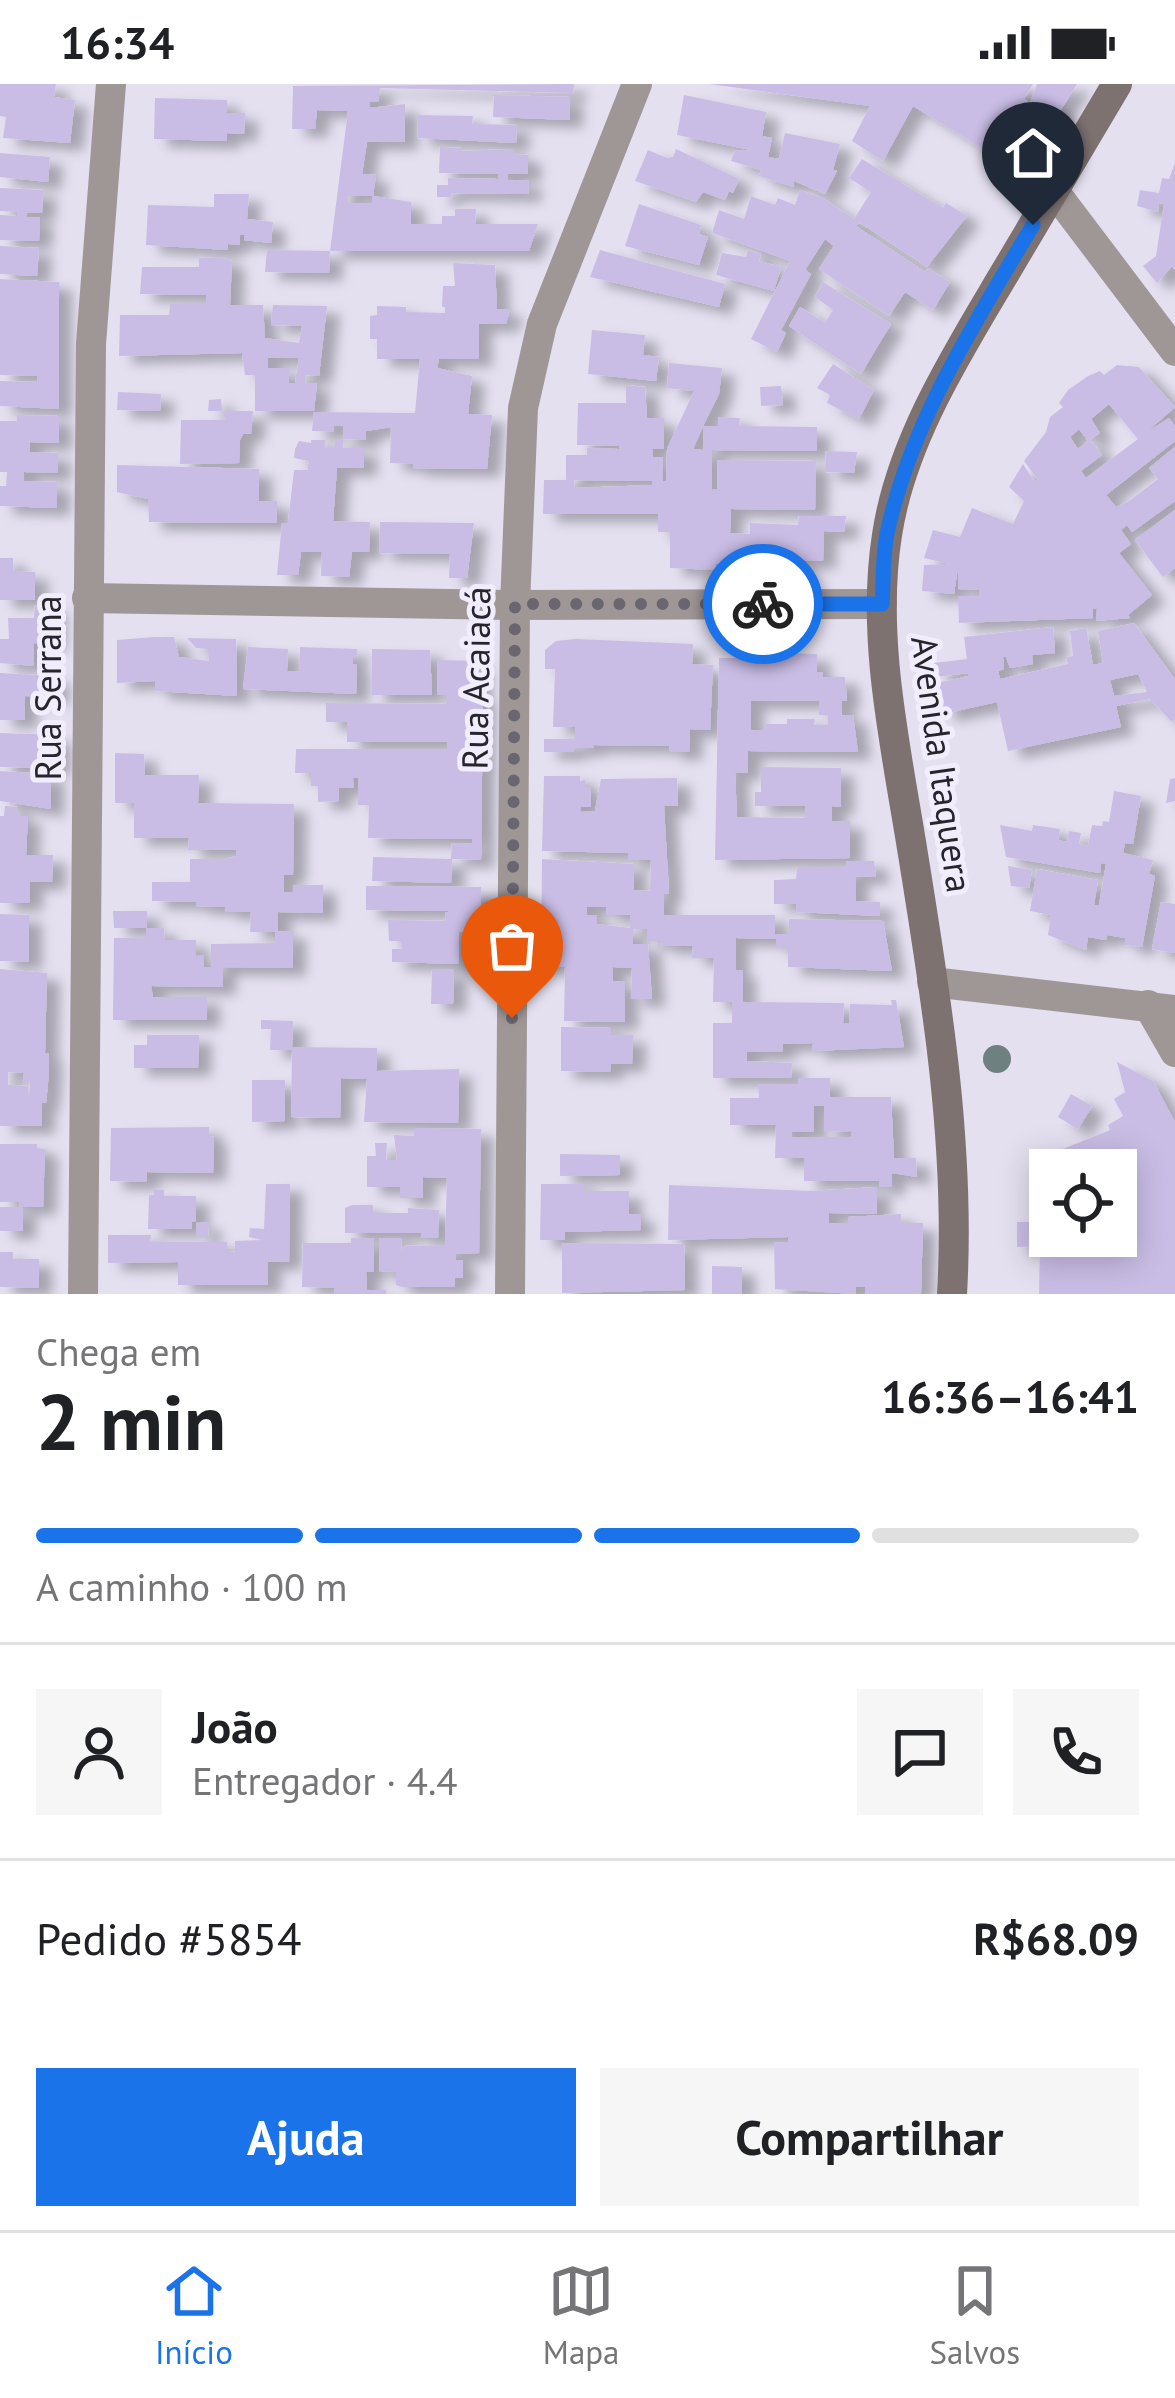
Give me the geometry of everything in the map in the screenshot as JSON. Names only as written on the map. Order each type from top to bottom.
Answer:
[{"type":"street","name":"Rua Serrana","points":[[83,1294],[92,323],[111,84]]},
{"type":"street","name":"Rua Acaiacá","points":[[510,1294],[515,604],[524,408],[542,324],[637,84]]},
{"type":"street","name":"Avenida Itaquera","points":[[952,1294],[952,1168],[932,982],[890,701],[882,604],[886,534],[906,464],[946,376],[1118,84]]},
{"type":"street","points":[[1054,191],[1175,351]]},
{"type":"street","points":[[87,598],[882,604]]},
{"type":"street","points":[[932,982],[1161,1007],[1175,1052]]},
{"type":"building","points":[[0,84],[56,84],[54,97],[75,100],[70,143],[3,138],[6,117],[0,116]]},
{"type":"building","points":[[574,84],[573,93],[380,88],[378,102],[370,101],[369,108],[405,104],[405,142],[367,142],[362,174],[376,175],[373,196],[411,202],[411,224],[442,224],[442,216],[455,216],[455,209],[476,209],[475,224],[538,224],[529,251],[330,251],[348,111],[317,110],[315,129],[292,129],[293,86]],"holes":[[[348,196],[372,196],[372,203],[348,203]]]},
{"type":"building","points":[[709,84],[1033,84],[1024,99],[1030,103],[1037,84],[1077,84],[1022,173],[913,106],[883,161],[852,141],[870,106]]},
{"type":"building","points":[[494,95],[570,97],[570,120],[493,117]]},
{"type":"building","points":[[684,95],[766,112],[762,136],[772,138],[768,157],[779,159],[785,133],[840,144],[833,170],[837,171],[825,194],[794,181],[793,187],[759,176],[761,170],[731,161],[735,150],[756,151],[677,135]]},
{"type":"building","points":[[155,98],[227,100],[227,113],[245,113],[244,134],[227,133],[227,141],[154,139]]},
{"type":"building","points":[[417,115],[473,116],[472,124],[517,125],[516,143],[418,138]]},
{"type":"building","points":[[440,147],[513,149],[513,154],[528,155],[528,174],[508,174],[508,180],[529,181],[528,194],[437,197],[437,185],[448,185],[448,178],[498,179],[499,174],[439,173]]},
{"type":"building","points":[[676,149],[739,179],[733,193],[729,191],[725,200],[703,192],[696,202],[635,181],[648,150],[667,158]]},
{"type":"building","points":[[0,153],[50,157],[48,182],[0,177]]},
{"type":"building","points":[[862,159],[943,208],[946,203],[967,216],[927,267],[859,222],[856,226],[925,272],[928,268],[950,282],[933,310],[905,292],[889,316],[819,269],[834,246],[825,239],[805,270],[811,274],[781,330],[786,333],[777,352],[751,339],[790,261],[712,233],[719,210],[744,219],[751,196],[775,205],[778,198],[795,205],[800,190],[823,198],[854,219],[871,192],[849,178]]},
{"type":"building","points":[[1175,163],[1175,270],[1172,266],[1157,283],[1143,266],[1156,256],[1164,204],[1159,203],[1158,212],[1137,206],[1140,190],[1159,193],[1162,178],[1169,179]]},
{"type":"building","points":[[0,188],[43,190],[42,213],[27,213],[26,217],[40,217],[39,241],[0,240],[0,215],[17,216],[17,212],[0,211]]},
{"type":"building","points":[[214,194],[249,194],[247,219],[273,222],[271,243],[244,240],[245,235],[240,235],[240,245],[228,244],[228,250],[146,245],[148,205],[214,207]]},
{"type":"building","points":[[639,204],[701,225],[699,234],[708,237],[699,265],[625,246]]},
{"type":"building","points":[[0,246],[39,248],[37,276],[0,274]]},
{"type":"building","points":[[267,250],[330,251],[329,273],[265,272]]},
{"type":"building","points":[[600,250],[725,284],[719,307],[590,277]]},
{"type":"building","points":[[748,250],[761,254],[759,261],[781,267],[774,291],[716,275],[722,253],[746,257]]},
{"type":"building","points":[[199,258],[232,261],[230,305],[263,305],[265,338],[299,343],[302,326],[271,325],[273,305],[327,306],[319,376],[306,375],[305,383],[317,383],[314,411],[255,411],[255,375],[245,375],[242,353],[119,356],[120,315],[169,315],[170,304],[206,304],[206,295],[140,294],[142,267],[199,267]],"holes":[[[268,358],[299,358],[295,383],[289,383],[289,368],[268,368]]]},
{"type":"building","points":[[453,263],[495,265],[497,309],[510,309],[506,324],[479,324],[479,359],[439,359],[437,368],[472,376],[468,414],[492,415],[487,469],[390,463],[391,427],[366,431],[366,440],[343,439],[343,426],[334,426],[334,432],[312,431],[314,412],[415,413],[420,359],[377,359],[377,339],[370,339],[370,316],[377,315],[377,306],[445,313],[443,286],[455,286]]},
{"type":"building","points":[[0,279],[59,282],[59,409],[0,406],[0,381],[38,382],[37,376],[0,375]]},
{"type":"building","points":[[823,282],[891,324],[861,374],[789,326],[800,307],[825,323],[833,310],[815,297]]},
{"type":"building","points":[[592,330],[645,335],[643,355],[659,357],[656,381],[588,374]]},
{"type":"building","points":[[669,363],[722,368],[719,394],[703,426],[718,426],[718,417],[740,418],[739,426],[817,427],[817,451],[712,450],[712,490],[717,489],[717,460],[816,461],[815,510],[731,509],[730,533],[750,534],[750,523],[798,525],[799,516],[846,516],[844,532],[824,531],[823,561],[773,560],[772,568],[765,568],[765,581],[728,584],[729,564],[716,564],[716,570],[670,568],[670,532],[658,532],[658,514],[543,514],[544,480],[566,480],[566,455],[587,455],[587,448],[619,449],[577,445],[578,403],[626,403],[626,385],[645,387],[647,418],[664,418],[664,449],[652,449],[653,457],[663,457],[666,481],[667,449],[694,391],[667,388]],"holes":[[[703,426],[703,450],[693,449]],[[574,480],[652,481],[652,485],[575,488]]]},
{"type":"building","points":[[833,364],[874,390],[859,419],[827,403],[830,395],[817,388]]},
{"type":"building","points":[[1117,365],[1139,367],[1175,407],[1147,432],[1169,418],[1175,441],[1106,495],[1116,507],[1129,501],[1158,479],[1149,468],[1175,447],[1175,501],[1132,532],[1127,525],[1121,530],[1131,544],[1119,553],[1152,595],[1130,618],[1096,621],[1097,609],[1093,609],[1093,618],[959,623],[958,596],[979,596],[979,590],[958,589],[958,567],[954,594],[922,591],[924,565],[950,564],[924,558],[933,530],[960,537],[972,508],[1013,524],[1024,501],[1009,487],[1023,464],[1038,480],[1024,461],[1046,432],[1050,417],[1063,407],[1059,403],[1068,390],[1100,371],[1104,375]],"holes":[[[1109,404],[1138,439],[1086,478],[1081,471],[1102,455],[1090,440],[1100,433],[1091,419]],[[1079,429],[1088,441],[1078,449],[1070,437]]]},
{"type":"building","points":[[781,386],[783,405],[761,406],[760,387]]},
{"type":"building","points":[[118,392],[161,394],[160,411],[117,410]]},
{"type":"building","points":[[221,399],[222,411],[208,411],[209,400]]},
{"type":"building","points":[[226,411],[253,411],[251,434],[243,434],[240,440],[239,463],[180,464],[181,420],[226,420]]},
{"type":"building","points":[[17,415],[59,416],[59,443],[30,442],[30,452],[58,453],[58,473],[24,472],[23,481],[57,482],[57,508],[0,506],[0,486],[6,486],[7,472],[0,472],[0,421],[17,421]]},
{"type":"building","points":[[335,439],[343,439],[343,448],[364,448],[364,468],[337,468],[333,521],[370,522],[369,552],[352,552],[349,577],[321,576],[322,552],[301,552],[298,575],[277,575],[294,470],[308,470],[309,461],[294,458],[295,449],[299,441],[311,440],[325,440],[325,448],[335,448]]},
{"type":"building","points":[[826,451],[857,452],[854,473],[825,472]]},
{"type":"building","points":[[117,465],[259,469],[259,501],[277,501],[277,523],[149,522],[148,499],[117,492]]},
{"type":"building","points":[[1175,510],[1175,568],[1163,577],[1135,540]]},
{"type":"building","points":[[380,522],[474,523],[467,578],[449,578],[450,554],[379,553]]},
{"type":"building","points":[[0,558],[13,558],[13,571],[35,572],[35,600],[0,600]]},
{"type":"building","points":[[778,568],[797,568],[797,581],[778,581]]},
{"type":"building","points":[[35,605],[54,605],[53,644],[34,643],[34,666],[0,663],[0,639],[9,639],[8,618],[34,618]]},
{"type":"building","points":[[1134,623],[1175,679],[1175,720],[1150,699],[1116,706],[1121,727],[1008,751],[997,702],[943,714],[937,683],[969,676],[936,677],[934,663],[967,659],[964,637],[1053,627],[1055,653],[1032,655],[1033,664],[1010,668],[1003,657],[1000,679],[1068,664],[1066,657],[1073,656],[1070,631],[1086,628],[1093,665],[1103,663],[1098,631]],"holes":[[[1138,674],[1147,692],[1114,696],[1110,680]]]},
{"type":"building","points":[[174,637],[179,657],[209,661],[209,649],[196,648],[187,638],[236,639],[237,696],[155,691],[155,681],[117,683],[117,640]]},
{"type":"building","points":[[556,641],[693,644],[692,664],[713,665],[710,730],[690,729],[689,752],[669,752],[669,746],[594,745],[574,748],[574,752],[544,752],[544,739],[575,739],[575,727],[553,727],[555,669],[545,669],[545,650]]},
{"type":"building","points":[[248,647],[288,649],[287,671],[299,671],[300,647],[357,649],[353,655],[356,694],[243,689]]},
{"type":"building","points":[[372,649],[430,650],[432,695],[372,695]]},
{"type":"building","points":[[747,652],[817,654],[817,672],[823,672],[823,677],[845,677],[847,701],[842,701],[842,715],[853,715],[858,752],[748,751],[748,773],[735,772],[737,817],[805,818],[805,806],[755,806],[755,792],[761,792],[761,767],[841,768],[841,807],[832,806],[832,821],[850,821],[850,858],[715,860],[719,658],[747,658]],"holes":[[[751,701],[819,701],[819,715],[828,715],[828,725],[814,725],[815,719],[787,719],[787,724],[751,730]]]},
{"type":"building","points":[[437,660],[479,661],[479,695],[483,696],[481,860],[452,859],[451,883],[372,881],[373,857],[451,859],[452,843],[472,843],[472,839],[368,838],[369,805],[358,805],[358,778],[353,778],[354,788],[339,788],[339,801],[318,802],[318,786],[311,786],[311,773],[295,773],[296,749],[447,749],[447,742],[347,742],[347,722],[326,722],[326,703],[447,704],[447,695],[437,695]]},
{"type":"building","points":[[0,673],[57,676],[56,697],[25,696],[25,720],[0,720]]},
{"type":"building","points":[[0,733],[58,735],[58,768],[0,767]]},
{"type":"building","points":[[115,753],[144,754],[145,775],[199,775],[198,803],[294,804],[293,875],[284,875],[284,892],[293,892],[293,885],[323,885],[323,913],[278,912],[278,931],[293,931],[293,968],[223,967],[223,987],[151,986],[153,997],[207,997],[207,1020],[113,1020],[114,938],[146,938],[146,928],[114,928],[113,911],[147,911],[147,928],[164,928],[165,940],[196,940],[196,956],[204,955],[204,967],[211,967],[211,944],[275,943],[275,932],[250,932],[251,912],[225,912],[225,907],[196,906],[196,902],[152,901],[152,882],[190,882],[190,859],[226,859],[236,856],[236,850],[188,850],[189,838],[134,838],[134,803],[115,803]]},
{"type":"building","points":[[0,771],[51,774],[51,809],[0,801]]},
{"type":"building","points":[[544,776],[585,780],[585,787],[591,787],[591,807],[580,807],[581,812],[595,811],[601,779],[677,778],[678,806],[664,806],[669,894],[664,894],[664,915],[775,915],[775,934],[789,934],[789,919],[883,921],[892,971],[788,967],[788,947],[776,947],[776,939],[736,938],[736,970],[743,970],[743,1002],[844,1003],[843,1023],[849,1024],[850,1004],[892,1005],[891,1000],[896,1000],[904,1047],[812,1051],[813,1043],[783,1044],[782,1052],[747,1052],[747,1061],[792,1063],[791,1078],[713,1078],[713,1023],[732,1023],[732,1002],[713,1002],[714,958],[692,958],[693,946],[647,941],[647,929],[633,929],[633,944],[648,944],[652,999],[631,999],[632,968],[613,967],[613,981],[625,981],[625,1022],[564,1021],[565,967],[541,967],[542,859],[634,864],[634,890],[650,891],[651,860],[628,860],[628,853],[542,851]],"holes":[[[587,907],[606,907],[606,915],[630,915],[630,928],[597,924],[597,915],[587,915]]]},
{"type":"building","points":[[1175,778],[1175,801],[1166,803],[1170,779]]},
{"type":"building","points":[[1114,791],[1141,796],[1133,844],[1125,843],[1123,853],[1153,860],[1149,874],[1155,876],[1142,947],[1125,945],[1125,938],[1107,935],[1106,940],[1088,937],[1086,950],[1048,935],[1051,915],[1030,911],[1037,869],[1098,880],[1094,905],[1099,905],[1106,864],[1101,863],[1100,873],[1006,857],[1000,825],[1032,831],[1033,825],[1060,829],[1058,840],[1067,842],[1069,831],[1081,833],[1079,844],[1088,846],[1092,825],[1109,822]]},
{"type":"building","points":[[5,806],[17,807],[17,816],[28,816],[26,855],[53,855],[52,882],[30,882],[30,903],[0,903],[0,816]]},
{"type":"building","points":[[846,861],[874,861],[876,877],[855,876],[856,901],[880,902],[880,916],[796,912],[796,904],[774,904],[774,880],[796,879],[797,867],[846,867]]},
{"type":"building","points":[[1008,866],[1032,870],[1029,888],[1011,886]]},
{"type":"building","points":[[366,886],[481,887],[481,932],[459,932],[459,964],[392,962],[392,949],[402,949],[402,941],[389,941],[388,920],[446,921],[445,913],[451,911],[366,910]]},
{"type":"building","points":[[1161,902],[1175,904],[1175,953],[1152,949]]},
{"type":"building","points":[[0,914],[29,915],[29,962],[0,961]]},
{"type":"building","points":[[0,969],[47,973],[49,1073],[42,1126],[0,1126]],"holes":[[[8,1072],[24,1073],[23,1082],[30,1082],[29,1099],[28,1086],[8,1085]]]},
{"type":"building","points":[[432,969],[454,969],[453,1004],[431,1004]]},
{"type":"building","points":[[261,1020],[293,1021],[292,1047],[377,1048],[377,1071],[459,1069],[458,1123],[364,1122],[367,1079],[341,1078],[340,1118],[291,1117],[292,1050],[270,1050],[271,1029],[261,1029]]},
{"type":"building","points":[[561,1027],[611,1028],[611,1035],[633,1035],[632,1064],[611,1064],[610,1072],[561,1071]]},
{"type":"building","points":[[147,1035],[199,1035],[198,1068],[134,1068],[134,1045],[147,1045]]},
{"type":"building","points":[[1117,1062],[1153,1081],[1175,1122],[1175,1294],[1039,1294],[1040,1257],[1137,1257],[1137,1149],[1063,1149],[1110,1130],[1108,1125],[1123,1116],[1114,1099],[1125,1092]]},
{"type":"building","points":[[798,1078],[830,1078],[830,1097],[891,1097],[894,1158],[916,1158],[917,1177],[892,1173],[892,1187],[879,1187],[879,1181],[804,1181],[804,1158],[775,1158],[776,1125],[730,1125],[730,1098],[759,1098],[758,1084],[798,1084]],"holes":[[[814,1106],[824,1106],[824,1132],[851,1131],[851,1137],[792,1137],[792,1132],[814,1132]]]},
{"type":"building","points":[[252,1080],[285,1080],[285,1121],[252,1122]]},
{"type":"building","points":[[1071,1094],[1092,1106],[1078,1129],[1058,1117]]},
{"type":"building","points":[[209,1127],[209,1136],[214,1137],[213,1173],[147,1172],[146,1182],[110,1181],[111,1128]]},
{"type":"building","points":[[414,1128],[481,1129],[479,1253],[456,1254],[456,1260],[463,1260],[463,1278],[455,1278],[455,1287],[402,1287],[396,1285],[396,1272],[379,1271],[379,1238],[401,1238],[402,1267],[403,1246],[445,1245],[447,1178],[423,1177],[423,1198],[400,1198],[400,1187],[367,1187],[367,1156],[376,1156],[375,1143],[387,1143],[386,1160],[397,1160],[394,1135],[414,1136]]},
{"type":"building","points":[[0,1144],[37,1144],[45,1149],[43,1207],[23,1207],[23,1231],[0,1231],[0,1207],[20,1207],[19,1202],[0,1202]]},
{"type":"building","points":[[560,1154],[620,1155],[620,1175],[560,1176]]},
{"type":"building","points":[[266,1184],[290,1184],[289,1262],[268,1262],[268,1285],[178,1285],[178,1262],[108,1263],[108,1235],[151,1235],[150,1242],[227,1242],[227,1251],[235,1252],[235,1241],[262,1240],[249,1237],[250,1228],[264,1229]]},
{"type":"building","points":[[541,1184],[629,1191],[629,1214],[641,1214],[641,1230],[565,1232],[565,1240],[540,1240]]},
{"type":"building","points":[[669,1185],[810,1191],[877,1187],[877,1214],[829,1213],[829,1223],[901,1214],[901,1223],[923,1223],[921,1294],[865,1294],[865,1287],[856,1287],[856,1294],[775,1289],[774,1242],[789,1242],[788,1237],[668,1240]]},
{"type":"building","points":[[164,1190],[164,1196],[196,1196],[192,1229],[148,1229],[149,1195]]},
{"type":"building","points":[[373,1205],[373,1213],[439,1210],[438,1238],[421,1238],[421,1233],[345,1233],[345,1208]]},
{"type":"building","points":[[209,1222],[208,1236],[196,1236],[196,1223]]},
{"type":"building","points":[[1017,1222],[1029,1222],[1029,1246],[1017,1247]]},
{"type":"building","points":[[351,1238],[374,1238],[374,1272],[366,1272],[367,1290],[386,1290],[386,1294],[334,1294],[335,1288],[302,1287],[303,1243],[351,1243]]},
{"type":"building","points":[[562,1243],[684,1244],[685,1290],[562,1293]]},
{"type":"building","points":[[0,1252],[13,1252],[13,1259],[39,1259],[39,1288],[0,1287]]},
{"type":"building","points":[[712,1266],[742,1267],[742,1294],[712,1294]]},
{"type":"way so far","points":[[512,1018],[515,604],[763,604]]},
{"type":"route","points":[[763,604],[882,604],[886,534],[906,464],[937,393],[1033,225]]}]
